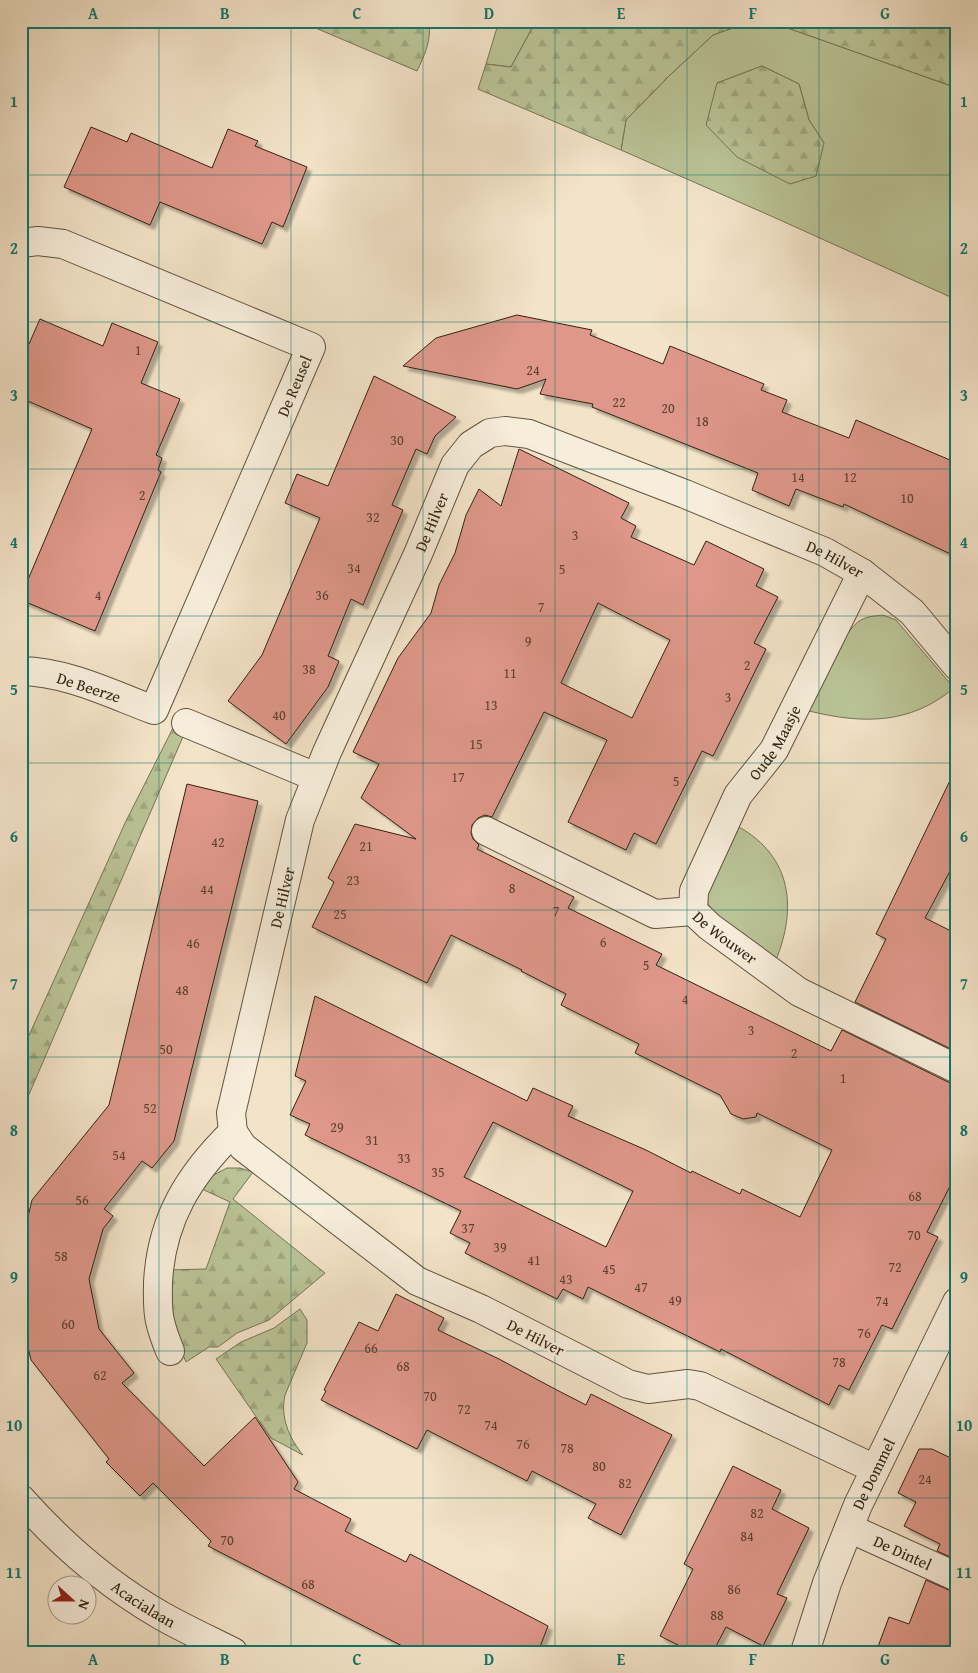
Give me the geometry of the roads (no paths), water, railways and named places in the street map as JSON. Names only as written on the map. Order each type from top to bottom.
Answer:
[{"type":"street","name":"De Reusel","points":[[21,243],[38,241],[63,244],[311,347],[154,710]]},
{"type":"street","name":"De Hilver","points":[[875,1469],[700,1386],[688,1384],[648,1390],[628,1384],[481,1309],[418,1281],[243,1147],[233,1132],[231,1113],[300,820],[316,777],[418,554],[455,466],[471,445],[490,433],[505,431],[529,434],[685,494],[826,552],[862,573],[912,612],[957,666]]},
{"type":"street","name":"Oude Maasje","points":[[693,911],[694,891],[738,795],[774,750],[862,573]]},
{"type":"street","name":"De Beerze","points":[[21,671],[69,678],[154,710]]},
{"type":"street","points":[[186,723],[316,777]]},
{"type":"street","name":"De Wouwer","points":[[486,831],[655,914],[693,911],[710,927],[799,992],[957,1069]]},
{"type":"street","points":[[170,1350],[159,1320],[158,1297],[161,1251],[167,1229],[187,1186],[212,1153],[233,1132]]},
{"type":"street","name":"De Dommel","points":[[806,1652],[827,1584],[848,1528],[957,1302]]},
{"type":"street","name":"Acacialaan","points":[[21,1499],[62,1540],[114,1585],[162,1616],[233,1652]]},
{"type":"street","name":"De Dintel","points":[[848,1528],[957,1577]]}]
